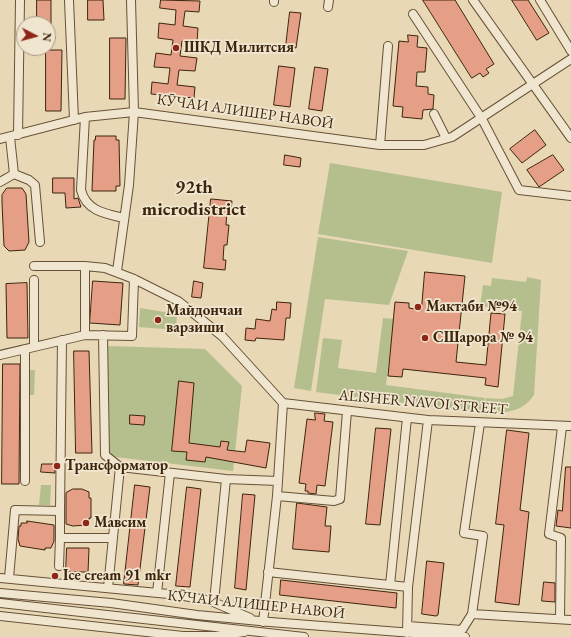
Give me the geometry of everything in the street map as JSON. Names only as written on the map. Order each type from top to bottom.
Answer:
[{"type":"street","points":[[14,174],[14,136],[20,0]]},
{"type":"street","points":[[69,0],[74,120]]},
{"type":"street","points":[[117,271],[124,218],[134,112],[131,0]]},
{"type":"street","points":[[473,0],[571,138]]},
{"type":"street","points":[[540,0],[571,50]]},
{"type":"street","points":[[413,14],[482,119],[519,190],[571,196]]},
{"type":"street","points":[[380,145],[388,46]]},
{"type":"street","points":[[533,85],[571,59]]},
{"type":"street","name":"КӮЧАИ АЛИШЕР НАВОӢ","points":[[0,139],[85,117],[134,112],[380,145],[424,145],[452,137],[533,85]]},
{"type":"street","points":[[434,114],[446,138]]},
{"type":"street","points":[[85,117],[81,190],[83,198],[96,210],[124,218]]},
{"type":"street","points":[[0,182],[14,174]]},
{"type":"street","points":[[14,174],[29,180],[35,185],[40,242]]},
{"type":"street","points":[[34,266],[86,266],[105,268],[117,271],[178,301],[222,336],[283,403],[277,496],[263,622]]},
{"type":"street","points":[[86,266],[86,335]]},
{"type":"street","points":[[0,355],[86,335],[132,336],[134,279]]},
{"type":"street","points":[[34,280],[34,347]]},
{"type":"street","points":[[103,335],[105,455],[120,467],[226,479],[278,481]]},
{"type":"street","points":[[59,566],[62,340]]},
{"type":"street","points":[[25,349],[25,481]]},
{"type":"street","name":"ALISHER NAVOI STREET","points":[[283,403],[428,420],[571,426]]},
{"type":"street","points":[[277,496],[334,502],[340,498],[347,410]]},
{"type":"street","points":[[390,585],[407,418]]},
{"type":"street","points":[[408,630],[408,587],[428,420]]},
{"type":"street","name":"КӮЧАИ АЛИШЕР НАВОӢ","points":[[0,593],[110,603],[197,615],[390,634],[408,630],[462,630],[472,614],[482,536],[464,533],[480,423]]},
{"type":"street","points":[[560,619],[561,538],[549,534],[562,426]]},
{"type":"street","points":[[108,588],[120,467]]},
{"type":"street","points":[[157,593],[170,473]]},
{"type":"street","points":[[214,602],[226,479]]},
{"type":"street","points":[[9,578],[15,510],[60,511]]},
{"type":"street","points":[[60,538],[112,538]]},
{"type":"street","points":[[268,572],[408,587]]},
{"type":"street","points":[[0,578],[157,593],[214,602],[254,620]]},
{"type":"street","name":"КӮЧАИ АЛИШЕР НАВОӢ","points":[[0,603],[253,631],[275,635],[304,637]]},
{"type":"street","points":[[472,614],[571,620]]},
{"type":"street","points":[[0,616],[140,634],[201,636],[229,635],[253,631]]},
{"type":"street","name":"КӮЧАИ АЛИШЕР НАВОӢ","points":[[408,630],[465,637]]},
{"type":"green space","points":[[330,163],[502,192],[492,263],[318,234]]},
{"type":"green space","points":[[318,237],[408,251],[389,305],[325,299],[311,391],[294,388]]},
{"type":"green space","points":[[527,277],[541,280],[534,395],[524,406],[518,409],[505,412],[484,413],[486,398],[502,399],[513,396],[522,311],[480,306],[483,285],[491,286],[492,278],[526,282]]},
{"type":"green space","name":"Майдончаи варзиши","points":[[140,308],[177,314],[176,330],[139,327]]},
{"type":"green space","points":[[383,318],[394,319],[386,385],[485,398],[483,413],[316,392],[323,338],[342,340],[338,368],[376,373]]},
{"type":"green space","points":[[108,346],[205,349],[242,386],[233,471],[107,456]]},
{"type":"green space","points":[[24,370],[35,370],[34,395],[24,395]]},
{"type":"green space","points":[[41,485],[51,485],[50,505],[39,505]]},
{"type":"building","points":[[37,0],[51,0],[51,16],[37,16]]},
{"type":"building","points":[[88,0],[103,0],[104,20],[88,20]]},
{"type":"building","name":"ШКД Милитсия","points":[[161,0],[200,1],[199,12],[185,11],[183,26],[198,28],[197,42],[182,41],[180,56],[197,58],[195,71],[179,70],[177,85],[195,87],[194,98],[151,94],[152,82],[168,84],[170,68],[154,67],[156,53],[171,55],[173,40],[158,38],[159,23],[175,25],[176,10],[160,8]]},
{"type":"building","points":[[423,0],[455,0],[494,64],[486,69],[489,73],[483,77],[480,73],[472,78]]},
{"type":"building","points":[[512,0],[528,0],[549,33],[537,40]]},
{"type":"building","points":[[290,12],[301,13],[296,48],[286,46]]},
{"type":"building","points":[[408,35],[418,36],[417,47],[427,48],[425,72],[417,72],[416,86],[428,87],[428,94],[434,95],[433,109],[423,110],[422,119],[402,117],[403,107],[393,106],[399,41],[408,42]]},
{"type":"building","points":[[110,38],[126,38],[125,99],[110,99]]},
{"type":"building","points":[[56,50],[62,50],[61,111],[46,111],[46,56],[56,56]]},
{"type":"building","points":[[279,66],[295,68],[290,107],[274,105]]},
{"type":"building","points":[[315,67],[328,69],[322,111],[309,109]]},
{"type":"building","points":[[535,130],[546,145],[522,163],[510,149]]},
{"type":"building","points":[[96,136],[116,136],[116,140],[119,140],[120,186],[116,186],[116,191],[92,191],[94,140]]},
{"type":"building","points":[[285,155],[301,158],[300,167],[284,165]]},
{"type":"building","points":[[553,155],[564,170],[539,187],[527,170]]},
{"type":"building","points":[[53,178],[74,178],[74,199],[78,198],[81,207],[66,208],[65,193],[53,193]]},
{"type":"building","points":[[7,188],[22,188],[26,194],[29,242],[25,250],[9,251],[4,246],[2,195]]},
{"type":"building","points":[[211,199],[232,201],[231,210],[227,210],[226,225],[229,225],[227,245],[224,245],[223,260],[226,260],[225,270],[204,268]]},
{"type":"building","name":"СШарора № 94","points":[[425,272],[465,276],[456,362],[486,365],[491,313],[505,314],[498,387],[485,385],[486,378],[403,369],[402,377],[388,376],[395,302],[409,303],[409,308],[421,310]]},
{"type":"building","points":[[93,281],[123,283],[120,325],[90,323]]},
{"type":"building","points":[[194,281],[203,283],[201,298],[192,297]]},
{"type":"building","points":[[27,283],[28,338],[7,338],[6,284]]},
{"type":"building","points":[[277,302],[291,303],[290,318],[286,318],[284,340],[256,338],[255,341],[245,340],[246,328],[255,329],[256,319],[270,321],[272,309],[276,310]]},
{"type":"building","points":[[74,351],[89,351],[92,453],[76,453]]},
{"type":"building","points":[[3,364],[20,364],[19,484],[2,484]]},
{"type":"building","points":[[179,381],[194,383],[189,443],[220,447],[221,441],[229,442],[227,450],[245,452],[247,440],[270,443],[266,468],[206,457],[205,462],[186,460],[187,452],[172,451]]},
{"type":"building","points":[[315,413],[325,414],[324,421],[333,422],[325,486],[317,485],[316,494],[308,493],[308,491],[305,491],[306,484],[299,483],[307,419],[315,420]]},
{"type":"building","points":[[130,415],[145,416],[144,425],[130,424]]},
{"type":"building","points":[[376,428],[391,429],[380,525],[366,524]]},
{"type":"building","points":[[507,430],[529,433],[520,510],[529,512],[519,605],[495,602],[504,525],[496,524]]},
{"type":"building","points":[[42,464],[55,464],[55,473],[41,472]]},
{"type":"building","points":[[566,467],[571,467],[571,528],[556,526],[558,510],[562,511]]},
{"type":"building","points":[[135,485],[150,487],[138,585],[124,584]]},
{"type":"building","points":[[187,487],[201,489],[190,587],[176,586]]},
{"type":"building","points":[[73,489],[82,489],[89,492],[89,498],[91,498],[91,518],[89,518],[89,523],[86,523],[86,525],[73,526],[66,524],[66,493]]},
{"type":"building","points":[[243,494],[255,495],[246,590],[235,588]]},
{"type":"building","points":[[297,503],[327,507],[325,526],[331,526],[329,552],[293,549]]},
{"type":"building","points":[[27,521],[54,525],[54,541],[51,548],[45,548],[45,550],[20,546],[18,539],[19,526],[21,526],[21,523],[27,523]]},
{"type":"building","points":[[67,548],[89,548],[88,572],[66,572]]},
{"type":"building","points":[[427,561],[444,563],[438,615],[436,616],[422,614]]},
{"type":"building","points":[[281,580],[397,593],[396,608],[280,595]]},
{"type":"building","points":[[544,582],[555,583],[555,602],[542,601]]},
{"type":"place","name":"ШКД Милитсия","points":[[176,48]]},
{"type":"place","name":"Мактаби №94","points":[[418,307]]},
{"type":"place","name":"Майдончаи варзиши","points":[[158,320]]},
{"type":"place","name":"СШарора № 94","points":[[425,338]]},
{"type":"place","name":"Трансформатор","points":[[57,466]]},
{"type":"place","name":"Мавсим","points":[[86,523]]},
{"type":"place","name":"Ice cream 91 mkr","points":[[55,576]]},
{"type":"district","name":"92th microdistrict","points":[[194,199]]}]
